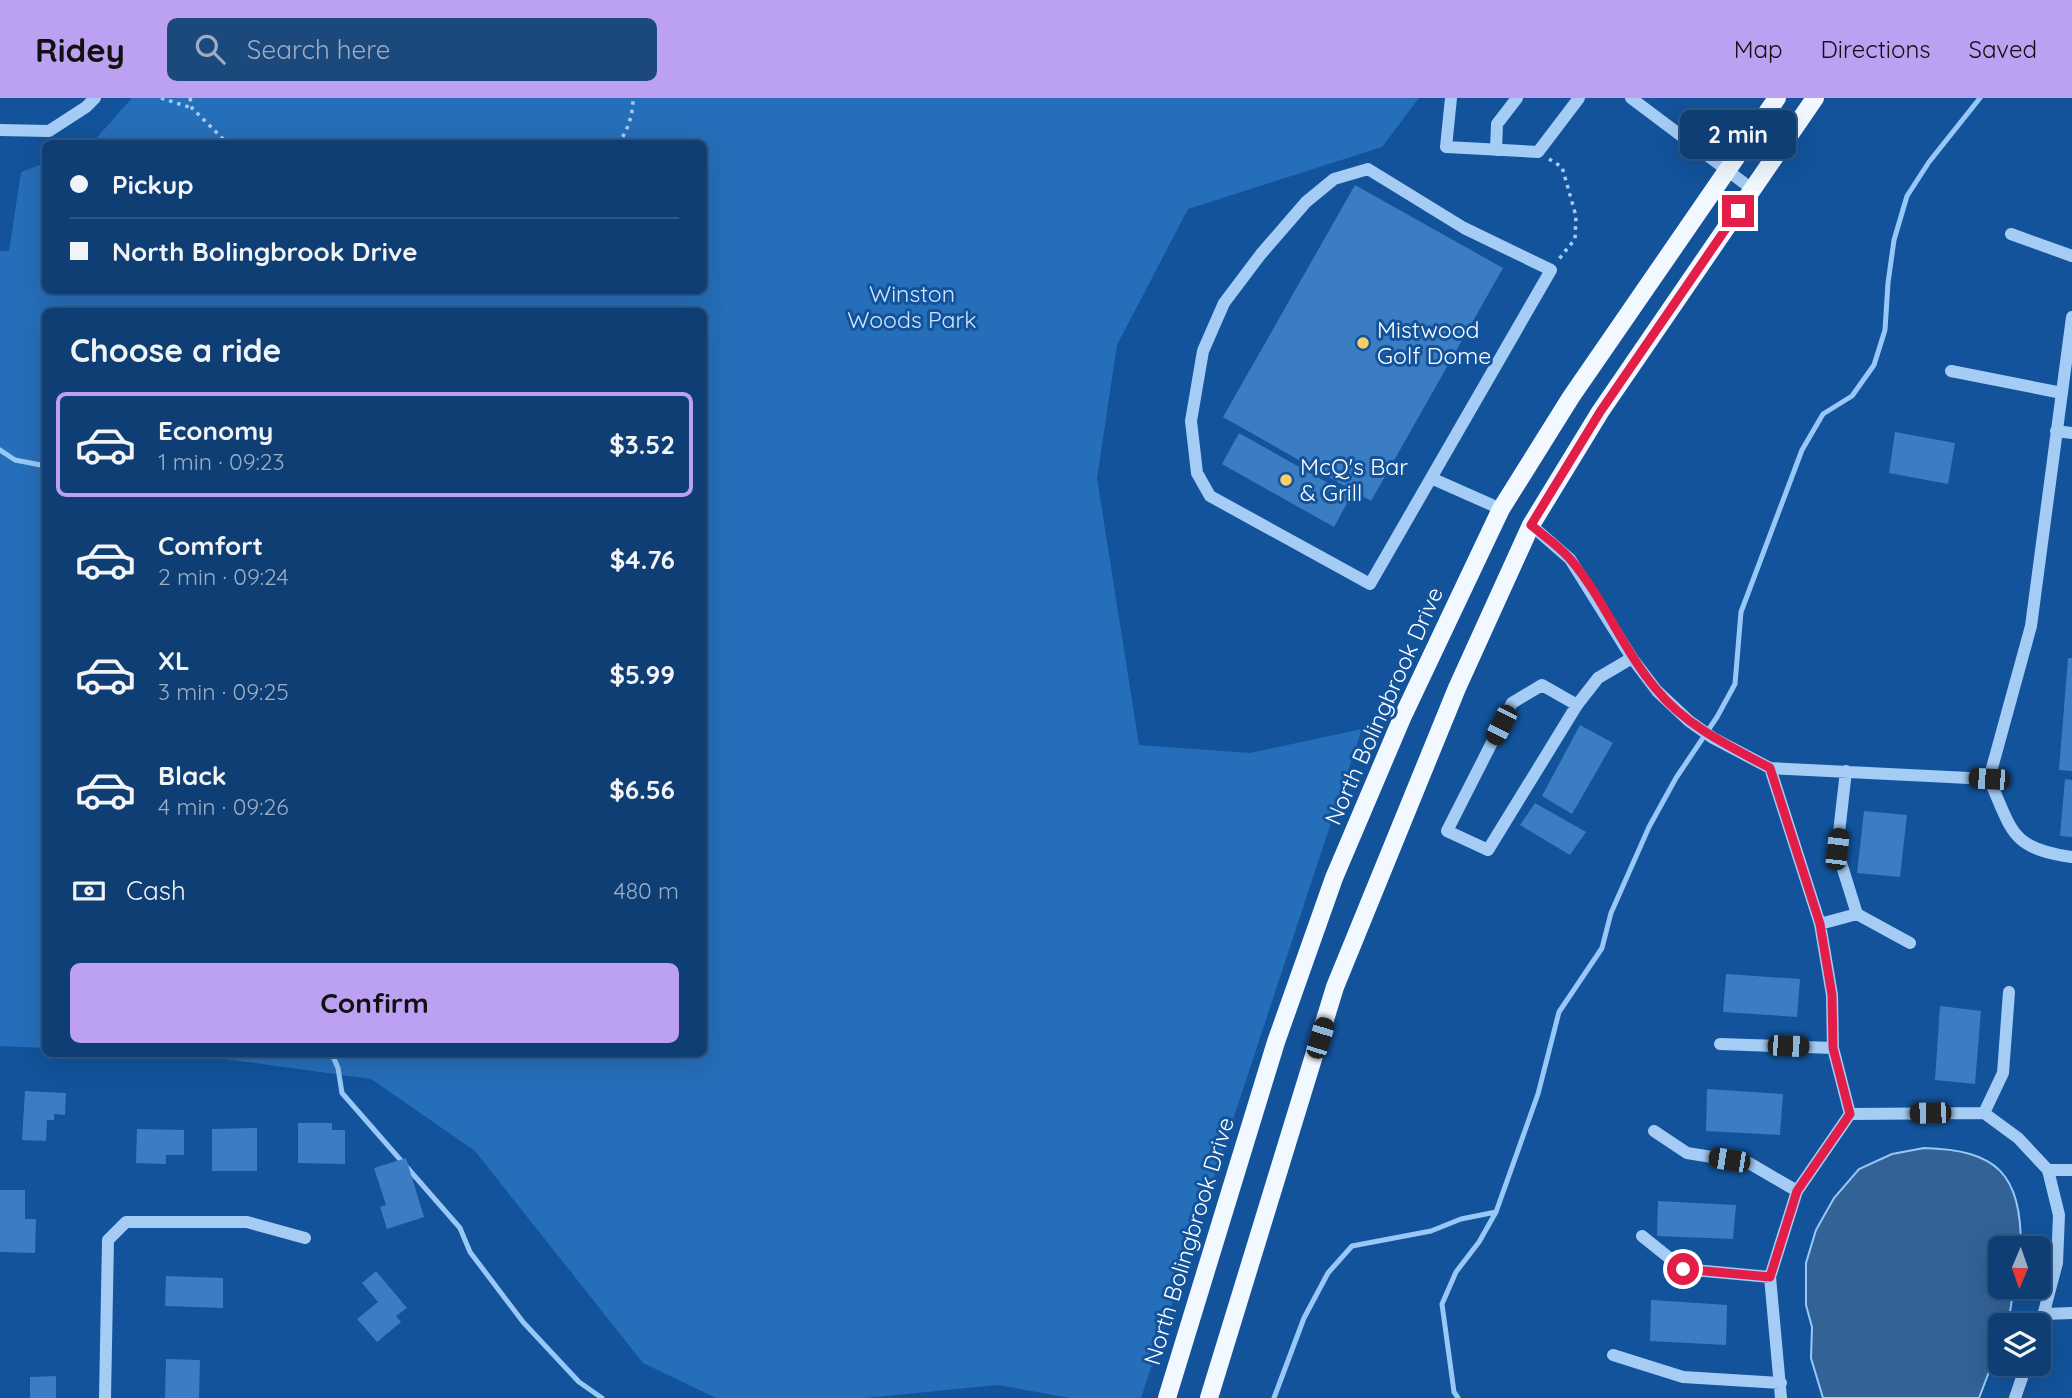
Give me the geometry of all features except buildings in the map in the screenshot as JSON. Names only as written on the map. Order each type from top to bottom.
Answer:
[{"type":"main road","name":"North Bolingbrook Drive","points":[[1167,1398],[1276,1042],[1334,878],[1402,718],[1501,509],[1571,397],[1777,98]]},
{"type":"main road","points":[[1209,1398],[1335,987],[1430,751],[1531,525],[1600,412],[1815,98]]},
{"type":"street","points":[[1451,98],[1446,147],[1538,152],[1579,98]]},
{"type":"street","points":[[1496,149],[1497,124],[1517,98]]},
{"type":"street","points":[[1630,98],[1752,189]]},
{"type":"street","points":[[0,130],[49,131],[90,103]]},
{"type":"street","points":[[1368,169],[1464,228],[1551,270],[1370,584],[1210,496],[1197,474],[1191,421],[1203,351],[1224,303],[1306,202],[1335,179],[1368,169]]},
{"type":"street","points":[[2011,234],[2072,256]]},
{"type":"street","points":[[2072,317],[2031,626],[1989,779],[2017,836],[2026,846],[2041,853],[2072,857]]},
{"type":"street","points":[[1951,371],[2062,393]]},
{"type":"street","points":[[2056,431],[2072,433]]},
{"type":"street","points":[[1431,478],[1501,509]]},
{"type":"street","points":[[1531,525],[1570,559],[1632,658],[1657,691],[1689,721],[1713,738],[1770,768],[1989,779]]},
{"type":"street","points":[[1577,705],[1542,685],[1512,704],[1447,831],[1488,850],[1577,705],[1598,678],[1632,658]]},
{"type":"street","points":[[1770,768],[1820,924],[1832,995],[1833,1048],[1850,1114],[1797,1191],[1770,1277],[1781,1398]]},
{"type":"street","points":[[1846,771],[1837,849],[1857,914]]},
{"type":"street","points":[[1820,924],[1857,914],[1910,943]]},
{"type":"street","points":[[1984,1112],[2003,1073],[2009,992]]},
{"type":"street","points":[[1720,1044],[1833,1048]]},
{"type":"street","points":[[1850,1114],[1984,1112],[2018,1138],[2048,1170],[2059,1215],[2057,1263],[2045,1313]]},
{"type":"street","points":[[1654,1131],[1687,1153],[1749,1163],[1797,1191]]},
{"type":"street","points":[[2048,1170],[2072,1170]]},
{"type":"street","points":[[105,1398],[108,1240],[126,1223],[247,1222],[305,1238]]},
{"type":"street","points":[[1642,1236],[1683,1269],[1770,1277]]},
{"type":"street","points":[[2051,1314],[2072,1313]]},
{"type":"street","points":[[1613,1355],[1683,1377],[1781,1383]]},
{"type":"street","points":[[2015,1398],[2023,1376]]},
{"type":"path","points":[[161,98],[192,108],[224,140]]},
{"type":"path","points":[[190,98],[192,108]]},
{"type":"path","points":[[621,140],[633,109],[633,98]]},
{"type":"path","points":[[1538,152],[1562,167],[1576,216],[1576,239],[1551,270]]},
{"type":"green space","name":"Winston Woods Park","points":[[132,98],[1419,98],[1382,147],[1188,209],[1117,345],[1097,478],[1139,745],[1250,753],[1362,729],[1141,1398],[1070,1398],[998,1385],[865,1398],[716,1398],[643,1363],[475,1151],[371,1079],[210,1057],[707,1057],[707,308],[42,308],[42,1048],[0,1046],[0,251],[9,251],[21,172],[42,164],[42,294],[707,294],[707,140],[95,140]]},
{"type":"shaded area","points":[[1924,1148],[1970,1154],[1987,1161],[2000,1171],[2010,1184],[2016,1201],[2021,1236],[1988,1236],[1988,1299],[2012,1299],[2010,1313],[1988,1313],[1988,1374],[1979,1398],[1823,1398],[1811,1358],[1812,1327],[1806,1305],[1806,1263],[1816,1230],[1834,1198],[1859,1169],[1892,1154]]},
{"type":"waterway","points":[[1458,1398],[1454,1392],[1442,1304],[1456,1272],[1479,1242],[1496,1212],[1538,1094],[1559,1012],[1602,948],[1611,913],[1649,827],[1676,778],[1717,717],[1735,684],[1741,612],[1802,450],[1823,414],[1852,396],[1874,365],[1885,330],[1894,240],[1907,196],[1929,162],[1980,98]]},
{"type":"waterway","points":[[0,450],[15,460],[42,465]]},
{"type":"waterway","points":[[333,1057],[342,1093],[460,1228],[470,1252],[523,1322],[579,1382],[602,1398]]},
{"type":"waterway","points":[[1274,1398],[1304,1318],[1328,1273],[1352,1246],[1431,1231],[1461,1219],[1496,1212]]},
{"type":"place","name":"Mistwood Golf Dome","points":[[1363,343]]},
{"type":"place","name":"McQ's Bar & Grill","points":[[1286,480]]},
{"type":"route","points":[[1683,1269],[1770,1277],[1797,1191],[1850,1114],[1833,1048],[1832,995],[1820,924],[1770,768],[1713,738],[1689,721],[1657,691],[1632,658],[1597,598],[1570,559],[1531,525],[1600,412],[1738,211]]}]
